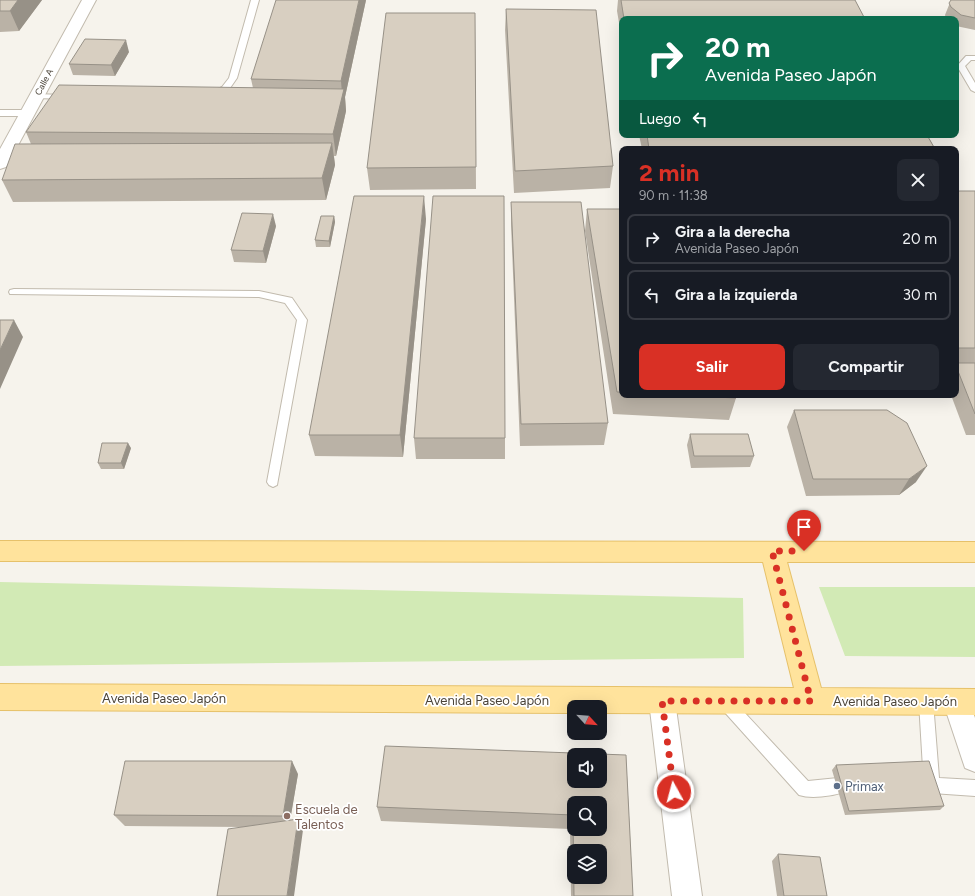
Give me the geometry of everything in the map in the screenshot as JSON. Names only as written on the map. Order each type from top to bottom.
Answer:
[{"type":"main road","points":[[0,551],[975,552]]},
{"type":"main road","points":[[772,551],[811,701]]},
{"type":"main road","name":"Avenida Paseo Japón","points":[[0,697],[966,702]]},
{"type":"street","name":"Calle A","points":[[0,164],[89,0]]},
{"type":"street","points":[[662,701],[687,896]]},
{"type":"street","points":[[966,702],[975,758]]},
{"type":"lane","points":[[206,96],[213,96],[225,89],[233,78],[255,0]]},
{"type":"lane","points":[[975,58],[969,58],[961,66],[975,90]]},
{"type":"lane","points":[[36,96],[73,97]]},
{"type":"lane","points":[[0,113],[28,113]]},
{"type":"lane","points":[[14,292],[259,294],[288,300],[302,320],[273,482]]},
{"type":"lane","points":[[724,701],[805,788],[838,786]]},
{"type":"lane","points":[[926,702],[932,785],[975,788]]},
{"type":"green space","points":[[0,582],[743,598],[744,658],[0,666]]},
{"type":"green space","points":[[819,587],[975,587],[975,657],[845,656]]},
{"type":"building","points":[[0,0],[18,0],[10,11],[0,11]]},
{"type":"building","points":[[276,0],[359,0],[341,81],[251,79]]},
{"type":"building","points":[[621,0],[855,0],[863,16],[624,16]]},
{"type":"building","points":[[951,0],[975,0],[975,18],[961,15],[951,7],[949,3]]},
{"type":"building","points":[[506,9],[596,10],[613,166],[515,171]]},
{"type":"building","points":[[386,13],[475,13],[476,167],[367,168]]},
{"type":"building","points":[[85,39],[126,40],[111,65],[69,64]]},
{"type":"building","points":[[59,85],[344,89],[333,134],[26,132]]},
{"type":"building","points":[[647,138],[929,138],[933,146],[649,146]]},
{"type":"building","points":[[332,143],[322,178],[2,180],[15,144]]},
{"type":"building","points":[[959,191],[975,191],[975,348],[959,348]]},
{"type":"building","points":[[354,196],[424,196],[400,435],[309,435]]},
{"type":"building","points":[[433,196],[504,196],[505,438],[414,438]]},
{"type":"building","points":[[511,202],[581,202],[608,423],[521,424]]},
{"type":"building","points":[[587,209],[619,209],[619,392],[617,392]]},
{"type":"building","points":[[242,213],[273,214],[263,251],[231,250]]},
{"type":"building","points":[[321,216],[334,216],[329,241],[315,240]]},
{"type":"building","points":[[0,320],[14,320],[0,350]]},
{"type":"building","points":[[959,363],[975,363],[975,414],[959,374]]},
{"type":"building","points":[[794,410],[887,410],[907,423],[927,466],[909,479],[813,479]]},
{"type":"building","points":[[690,434],[748,434],[754,456],[694,456]]},
{"type":"building","points":[[102,443],[128,443],[121,463],[98,463]]},
{"type":"building","points":[[385,746],[567,753],[567,788],[607,788],[607,754],[626,755],[633,896],[574,896],[574,884],[607,884],[607,844],[573,844],[573,836],[607,836],[607,796],[567,796],[567,815],[377,807]]},
{"type":"building","points":[[125,761],[292,761],[283,816],[114,815]]},
{"type":"building","points":[[929,761],[944,806],[849,811],[836,765]]},
{"type":"building","points":[[298,819],[287,896],[217,896],[228,829]]},
{"type":"building","points":[[778,854],[820,857],[827,896],[784,896]]},
{"type":"place","name":"Primax","points":[[837,786]]},
{"type":"place","name":"Escuela de Talentos","points":[[287,816]]},
{"type":"route","points":[[674,792],[662,701],[811,701],[772,551],[804,551]]}]
